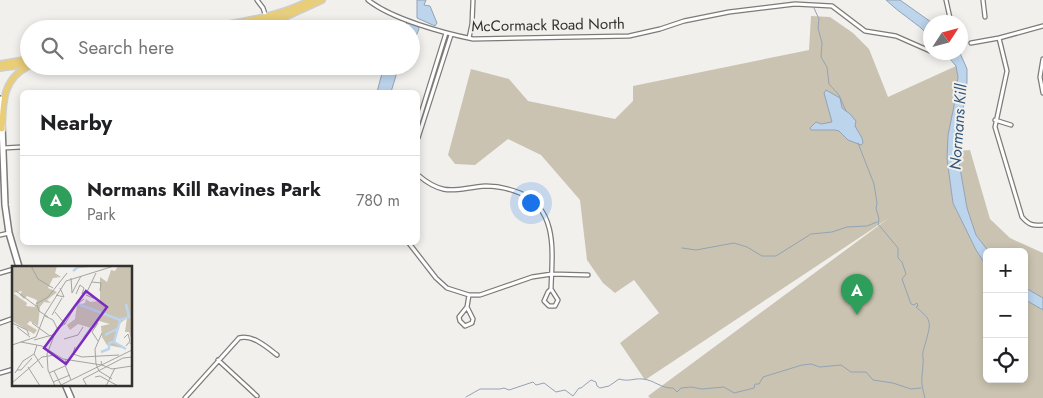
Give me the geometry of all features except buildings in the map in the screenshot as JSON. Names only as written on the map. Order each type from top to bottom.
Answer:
[{"type":"main road","points":[[267,20],[311,0]]},
{"type":"main road","points":[[267,20],[292,14],[322,0]]},
{"type":"main road","points":[[0,64],[20,61]]},
{"type":"main road","points":[[0,68],[20,66]]},
{"type":"main road","points":[[2,128],[3,102],[7,86],[20,71]]},
{"type":"main road","points":[[0,99],[3,148],[2,190],[9,233],[19,266]]},
{"type":"main road","points":[[66,386],[71,398]]},
{"type":"street","points":[[257,0],[263,8],[267,20]]},
{"type":"street","name":"McCormack Road North","points":[[368,0],[387,12],[409,20]]},
{"type":"street","points":[[469,38],[472,24],[473,0]]},
{"type":"street","points":[[946,0],[949,15]]},
{"type":"street","points":[[983,0],[985,17]]},
{"type":"street","name":"McCormack Road North","points":[[420,24],[451,35],[469,38],[629,36],[684,21],[729,12],[795,4],[832,6],[865,31],[896,36],[923,48]]},
{"type":"street","points":[[971,43],[1043,26]]},
{"type":"street","points":[[437,71],[446,33]]},
{"type":"street","points":[[420,118],[451,35]]},
{"type":"street","points":[[998,38],[1007,71],[995,120],[998,140],[1022,217],[1030,224],[1043,225]]},
{"type":"street","points":[[1043,59],[1040,77],[1043,93]]},
{"type":"street","points":[[420,128],[424,109]]},
{"type":"street","points":[[995,120],[1011,125]]},
{"type":"street","points":[[3,148],[20,147]]},
{"type":"street","points":[[420,177],[431,185],[445,190],[461,190],[487,186],[499,187],[525,195],[534,202],[546,216],[551,231],[551,289],[544,301],[549,306],[555,306],[558,300],[551,289]]},
{"type":"street","points":[[0,235],[9,233]]},
{"type":"street","points":[[410,245],[436,278],[447,288],[469,296],[480,295],[532,277],[552,274],[588,275]]},
{"type":"street","points":[[467,307],[473,319],[472,323],[465,326],[459,317],[467,307],[469,296]]},
{"type":"street","points":[[0,323],[12,319]]},
{"type":"street","points":[[185,398],[235,341],[244,337],[261,344],[277,355]]},
{"type":"street","points":[[218,360],[257,396]]},
{"type":"shaded area","points":[[811,16],[830,17],[853,33],[869,49],[888,97],[956,66],[958,77],[947,159],[953,203],[983,261],[983,383],[1028,383],[1028,301],[1043,310],[1043,398],[650,398],[648,396],[889,218],[645,380],[620,343],[659,313],[634,280],[615,293],[603,283],[587,260],[580,200],[541,155],[508,139],[475,165],[455,164],[448,155],[471,69],[509,79],[528,101],[615,119],[633,101],[633,86],[809,50]]},
{"type":"shaded area","points":[[970,150],[990,219],[1010,238],[1043,253],[1043,298],[1028,289],[1028,248],[986,248],[976,235],[967,208],[957,151]]},
{"type":"water","points":[[417,0],[426,0],[424,5],[430,6],[437,23],[435,26],[417,18]]},
{"type":"water","points":[[886,0],[900,0],[923,16],[923,30],[919,27]]},
{"type":"water","name":"Normans Kill","points":[[951,60],[963,60],[967,69],[966,95],[960,121],[957,151],[967,208],[976,235],[986,248],[983,248],[983,261],[953,203],[947,159],[948,135],[958,77],[956,66]]},
{"type":"water","points":[[382,75],[396,75],[392,90],[378,90]]},
{"type":"water","points":[[826,90],[840,98],[842,108],[856,121],[855,126],[862,138],[863,143],[861,145],[848,140],[839,131],[811,130],[810,128],[816,122],[821,124],[832,122],[824,93]]},
{"type":"water","points":[[1028,289],[1043,298],[1043,310],[1028,301]]},
{"type":"waterway","points":[[814,8],[819,19],[818,28],[822,43],[821,57],[827,67],[829,84],[839,95],[846,111]]},
{"type":"waterway","points":[[858,143],[874,184],[878,224],[898,248],[898,258],[902,262],[906,274],[902,279],[911,304],[917,303],[918,306],[916,307],[926,316],[929,322],[923,353],[922,384],[925,398]]},
{"type":"waterway","points":[[682,248],[696,250],[734,243],[747,247],[762,256],[776,256],[811,234],[832,232],[847,227],[867,226],[877,222]]},
{"type":"waterway","points":[[466,397],[480,389],[504,388],[509,390],[533,382],[536,385],[544,383],[556,392],[565,390],[573,396],[579,388],[591,380],[596,382],[600,388],[609,386],[619,379],[647,380],[673,388],[677,392],[681,388],[724,387],[734,393],[754,388],[755,384],[759,384],[763,377],[811,364],[820,367],[841,365],[851,372],[866,372],[873,380],[893,383],[911,389],[921,388]]},
{"type":"place","name":"Normans Kill Ravines Park","points":[[857,315]]}]
